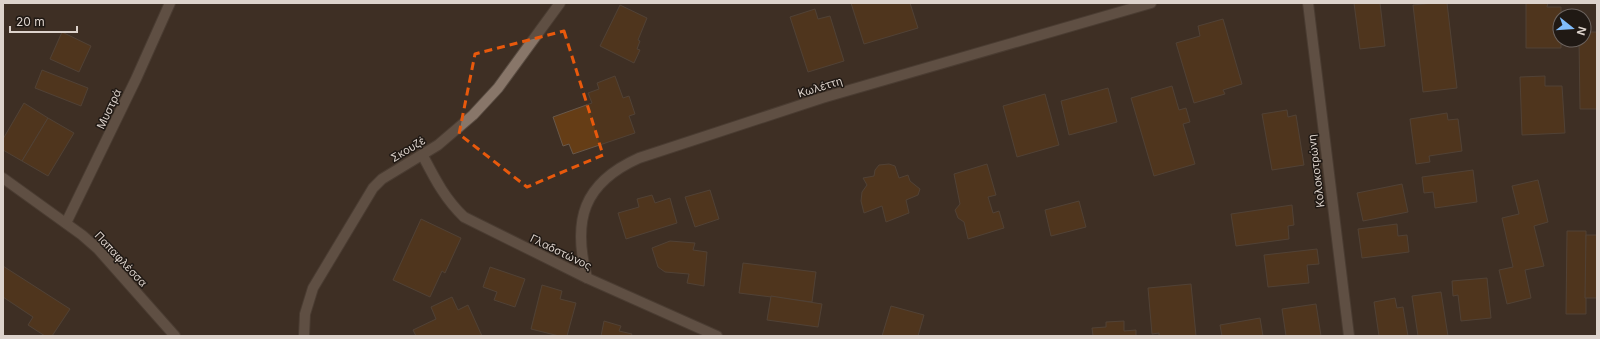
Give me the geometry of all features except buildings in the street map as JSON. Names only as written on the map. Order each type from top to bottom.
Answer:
[{"type":"street","name":"Μυστρά","points":[[66,224],[136,79],[170,3]]},
{"type":"street","name":"Σκουζέ","points":[[304,336],[305,314],[313,288],[373,188],[382,179],[423,156],[456,130],[489,98],[560,3]]},
{"type":"street","name":"Κωλέττη","points":[[587,278],[580,241],[581,226],[585,211],[596,188],[603,180],[623,166],[646,156],[822,98],[1151,3]]},
{"type":"street","name":"Κολοκοτρώνη","points":[[1308,3],[1349,336]]},
{"type":"street","name":"Γλαδστώνος","points":[[423,156],[442,192],[464,217],[587,278],[717,336]]},
{"type":"street","name":"Παπαφλέσσα","points":[[3,178],[98,249],[176,336]]},
{"type":"highlighted area","points":[[564,31],[603,155],[527,187],[459,134],[475,54]]}]
